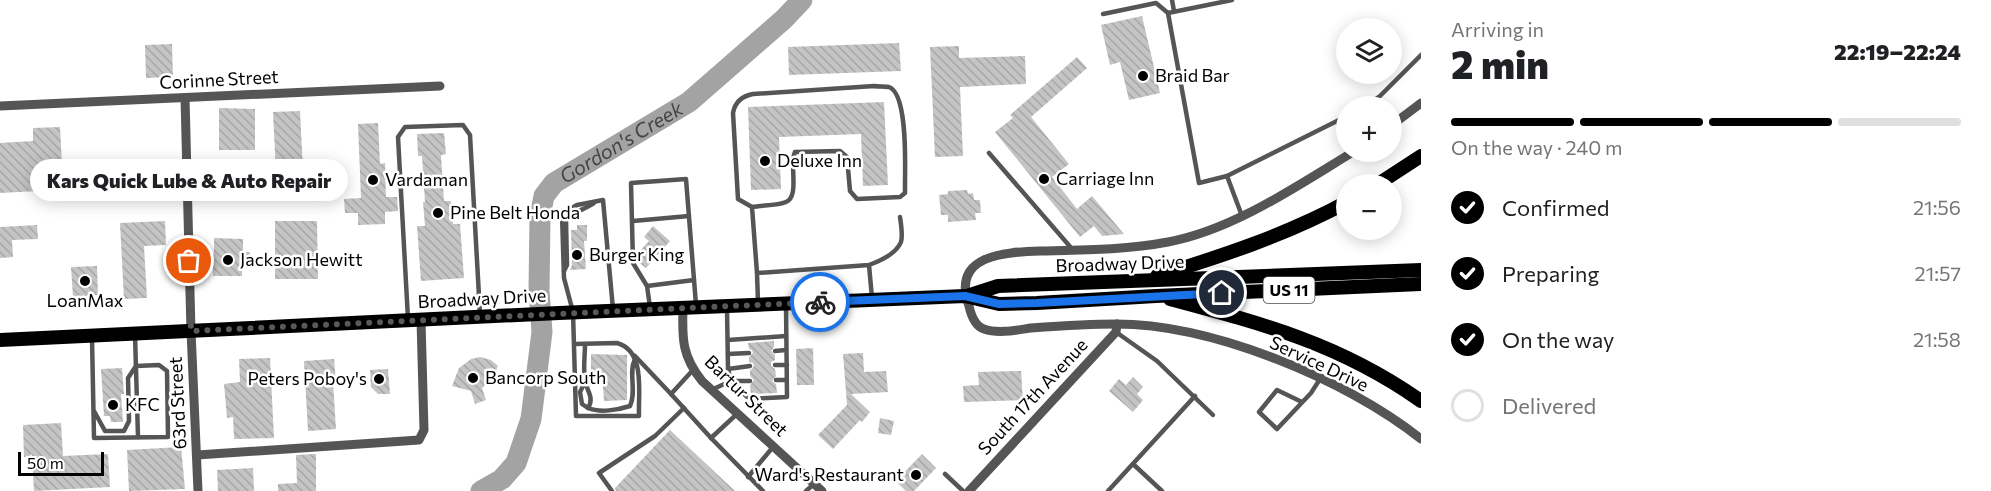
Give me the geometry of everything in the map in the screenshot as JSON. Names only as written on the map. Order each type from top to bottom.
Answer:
[{"type":"main road","points":[[1393,174],[1421,156]]},
{"type":"main road","points":[[1141,282],[1248,248],[1293,230],[1336,208]]},
{"type":"main road","name":"Broadway Drive","points":[[0,340],[965,296],[998,286],[1421,270]]},
{"type":"main road","name":"Broadway Drive","points":[[965,296],[999,304],[1421,284]]},
{"type":"main road","points":[[1156,296],[1250,320],[1302,338],[1366,367],[1421,401]]},
{"type":"street","name":"Corinne Street","points":[[0,106],[440,86]]},
{"type":"street","name":"63rd Street","points":[[185,98],[198,491]]},
{"type":"street","points":[[1402,117],[1421,103]]},
{"type":"street","points":[[965,296],[966,277],[974,265],[996,255],[1167,242],[1192,236],[1242,216],[1336,162]]},
{"type":"street","name":"Service Drive","points":[[965,296],[972,318],[979,326],[989,330],[1173,329],[1207,337],[1248,350],[1320,379],[1360,399],[1421,439]]},
{"type":"street","name":"Bartur Street","points":[[689,308],[684,350],[693,370],[711,390],[822,491]]},
{"type":"street","points":[[197,455],[419,440],[424,430],[414,320]]},
{"type":"street","name":"South 17th Avenue","points":[[969,491],[1117,328]]},
{"type":"lane","points":[[1172,0],[1174,11]]},
{"type":"lane","points":[[1167,13],[1232,0]]},
{"type":"lane","points":[[1103,14],[1156,3],[1167,13],[1199,183],[1227,176],[1336,122]]},
{"type":"lane","points":[[1381,96],[1421,55]]},
{"type":"lane","points":[[874,86],[889,87],[896,93],[902,110],[905,183],[905,193],[900,197],[857,199],[850,191],[847,157],[840,151],[795,153],[792,159],[794,192],[791,198],[786,202],[752,207],[738,199],[733,113],[734,106],[740,99],[753,94],[874,86]]},
{"type":"lane","points":[[414,320],[398,137],[405,127],[463,125],[468,130],[480,317]]},
{"type":"lane","points":[[989,153],[1073,250]]},
{"type":"lane","points":[[1227,176],[1242,216]]},
{"type":"lane","points":[[651,309],[647,286],[633,263],[631,183],[686,179],[694,280],[689,308]]},
{"type":"lane","points":[[613,311],[603,200],[577,205],[562,214],[566,313],[574,344],[576,416],[639,416],[638,368],[634,357]]},
{"type":"lane","points":[[752,207],[758,305]]},
{"type":"lane","points":[[633,221],[689,216]]},
{"type":"lane","points":[[757,273],[869,265],[894,251],[901,241],[900,217]]},
{"type":"lane","points":[[869,265],[873,300]]},
{"type":"lane","points":[[647,286],[694,280]]},
{"type":"lane","points":[[728,306],[728,369],[731,381],[749,399],[787,397],[786,304]]},
{"type":"lane","points":[[1117,328],[1157,361],[1213,415]]},
{"type":"lane","points":[[135,334],[138,437]]},
{"type":"lane","points":[[92,336],[94,438],[168,437],[167,371],[159,365],[136,366]]},
{"type":"lane","points":[[728,340],[786,336]]},
{"type":"lane","points":[[574,344],[617,343],[624,345],[763,491]]},
{"type":"lane","points":[[585,344],[585,382],[580,392],[582,404],[594,410],[630,406],[634,393],[632,365],[634,357]]},
{"type":"lane","points":[[775,351],[786,350]]},
{"type":"lane","points":[[728,354],[749,353]]},
{"type":"lane","points":[[775,365],[786,365]]},
{"type":"lane","points":[[94,411],[105,431],[124,431],[129,421],[128,378],[136,366]]},
{"type":"lane","points":[[728,369],[750,366]]},
{"type":"lane","points":[[671,394],[693,370]]},
{"type":"lane","points":[[1302,402],[1277,390],[1259,412],[1277,429],[1311,393],[1320,379]]},
{"type":"lane","points":[[776,380],[786,380]]},
{"type":"lane","points":[[711,390],[731,381],[750,381]]},
{"type":"lane","points":[[585,382],[590,390],[591,403],[588,408]]},
{"type":"lane","points":[[1108,491],[1195,396]]},
{"type":"lane","points":[[612,491],[599,473],[655,436],[684,408]]},
{"type":"lane","points":[[711,438],[738,413]]},
{"type":"lane","points":[[748,477],[773,447]]},
{"type":"lane","points":[[1133,464],[1162,491]]},
{"type":"lane","points":[[945,474],[963,491]]},
{"type":"lane","points":[[806,491],[814,484]]},
{"type":"building","points":[[1142,16],[1160,93],[1129,100],[1120,62],[1110,65],[1101,25]]},
{"type":"building","points":[[899,43],[901,71],[789,75],[788,47]]},
{"type":"building","points":[[172,44],[173,77],[146,78],[145,45]]},
{"type":"building","points":[[959,46],[959,58],[1025,56],[1026,84],[960,87],[963,156],[935,157],[930,47]]},
{"type":"building","points":[[1077,57],[1087,68],[1031,117],[1069,164],[1052,177],[1077,209],[1092,196],[1124,234],[1102,236],[1094,226],[1080,237],[995,132],[1013,118],[1010,115]]},
{"type":"building","name":"Deluxe Inn","points":[[884,102],[888,185],[863,186],[861,134],[779,137],[781,189],[751,190],[748,107]]},
{"type":"building","points":[[219,108],[255,109],[255,150],[219,150]]},
{"type":"building","points":[[300,111],[304,191],[277,192],[273,112]]},
{"type":"building","name":"Vardaman","points":[[378,123],[380,164],[385,163],[386,197],[397,197],[398,211],[385,212],[385,224],[358,225],[358,213],[345,213],[344,199],[361,198],[358,124]]},
{"type":"building","points":[[60,127],[62,164],[37,166],[38,191],[0,193],[0,143],[33,141],[33,128]]},
{"type":"building","name":"Pine Belt Honda","points":[[444,133],[446,154],[441,155],[444,201],[451,201],[453,224],[460,224],[464,278],[421,281],[417,226],[425,226],[423,202],[425,202],[422,156],[418,156],[417,134]]},
{"type":"building","points":[[967,190],[968,194],[973,193],[974,200],[980,200],[981,213],[975,213],[976,220],[948,222],[948,215],[941,215],[939,195],[948,194],[948,191]]},
{"type":"building","points":[[165,221],[166,245],[144,246],[147,298],[124,299],[120,223]]},
{"type":"building","points":[[275,221],[317,221],[318,279],[275,279]]},
{"type":"building","points":[[37,225],[38,239],[12,240],[13,257],[0,258],[0,227]]},
{"type":"building","name":"Burger King","points":[[577,225],[587,225],[587,241],[584,241],[586,269],[570,270],[572,265],[571,230],[577,230]]},
{"type":"building","points":[[653,226],[670,241],[646,268],[637,261],[637,254],[649,241],[644,237]]},
{"type":"building","name":"Jackson Hewitt","points":[[214,238],[243,239],[243,252],[250,252],[250,267],[242,267],[242,276],[213,276],[213,266],[205,266],[206,253],[214,254]]},
{"type":"building","name":"LoanMax","points":[[97,266],[98,295],[73,297],[71,267]]},
{"type":"building","points":[[774,341],[771,351],[775,355],[775,360],[771,362],[771,366],[775,369],[776,376],[772,381],[776,384],[777,393],[751,394],[750,385],[754,380],[750,376],[750,371],[754,366],[749,362],[749,357],[753,353],[748,343]]},
{"type":"building","points":[[813,348],[814,385],[797,385],[796,349]]},
{"type":"building","points":[[863,353],[864,372],[886,371],[888,392],[851,394],[870,412],[833,449],[818,435],[847,405],[843,354]]},
{"type":"building","points":[[591,354],[627,355],[627,400],[604,401],[602,373],[591,373]]},
{"type":"building","name":"Bancorp South","points":[[480,357],[491,360],[498,366],[491,381],[482,388],[486,400],[475,404],[471,391],[452,386],[459,368],[471,359]]},
{"type":"building","points":[[270,358],[274,438],[234,439],[233,417],[227,418],[224,384],[240,382],[239,359]]},
{"type":"building","points":[[334,359],[336,429],[308,431],[304,361]]},
{"type":"building","name":"KFC","points":[[122,368],[123,422],[111,422],[110,416],[104,416],[101,369]]},
{"type":"building","name":"Peters Poboy's","points":[[388,369],[390,394],[378,394],[371,387],[370,370]]},
{"type":"building","points":[[1021,371],[1023,400],[964,402],[963,386],[979,385],[978,372]]},
{"type":"building","points":[[1133,377],[1143,387],[1137,394],[1143,400],[1133,412],[1109,391],[1119,379],[1126,385]]},
{"type":"building","points":[[880,418],[894,421],[891,435],[878,433]]},
{"type":"building","points":[[61,423],[63,456],[108,454],[110,487],[34,491],[32,456],[24,457],[23,425]]},
{"type":"building","points":[[670,430],[735,491],[616,491],[615,488]]},
{"type":"building","points":[[181,447],[185,489],[129,491],[127,450]]},
{"type":"building","points":[[316,454],[316,491],[278,491],[278,484],[297,483],[296,455]]},
{"type":"building","name":"Ward's Restaurant","points":[[922,454],[936,468],[914,491],[906,491],[896,481]]},
{"type":"building","points":[[253,468],[254,491],[218,491],[217,470]]},
{"type":"waterway","name":"Gordon's Creek","points":[[481,491],[502,479],[516,463],[531,419],[542,332],[539,291],[540,216],[544,196],[554,183],[689,102],[784,19],[802,0]]},
{"type":"way so far","points":[[189,261],[191,331],[820,302]]},
{"type":"place","name":"Braid Bar","points":[[1143,76]]},
{"type":"place","name":"Deluxe Inn","points":[[765,161]]},
{"type":"place","name":"Carriage Inn","points":[[1044,179]]},
{"type":"place","name":"Vardaman","points":[[373,180]]},
{"type":"place","name":"Pine Belt Honda","points":[[438,213]]},
{"type":"place","name":"Burger King","points":[[577,255]]},
{"type":"place","name":"Jackson Hewitt","points":[[228,260]]},
{"type":"place","name":"Kars Quick Lube & Auto Repair","points":[[189,261]]},
{"type":"place","name":"LoanMax","points":[[85,281]]},
{"type":"place","name":"Bancorp South","points":[[473,378]]},
{"type":"place","name":"Peters Poboy's","points":[[379,379]]},
{"type":"place","name":"KFC","points":[[113,405]]},
{"type":"place","name":"Ward's Restaurant","points":[[916,475]]},
{"type":"route","points":[[820,302],[965,296],[999,304],[1222,293]]}]
